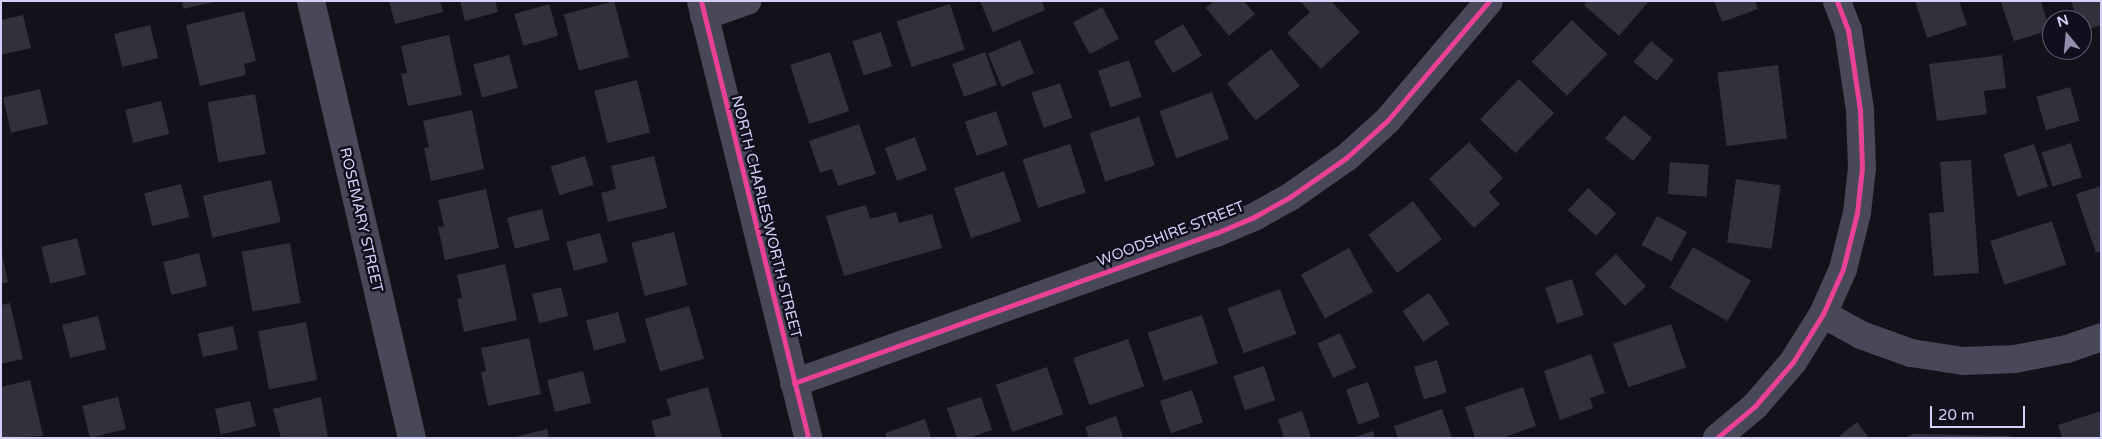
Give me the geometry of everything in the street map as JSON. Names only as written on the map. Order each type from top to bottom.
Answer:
[{"type":"street","name":"ROSEMARY STREET","points":[[311,1],[412,438]]},
{"type":"street","points":[[702,9],[747,1]]},
{"type":"street","name":"WOODSHIRE STREET","points":[[794,383],[1216,233],[1268,209],[1346,158],[1387,121],[1489,1]]},
{"type":"street","points":[[1717,438],[1756,406],[1793,362],[1823,314],[1843,269],[1857,213],[1862,168],[1860,110],[1848,30],[1837,1]]},
{"type":"street","name":"NORTH CHARLESWORTH STREET","points":[[702,9],[808,438]]},
{"type":"street","points":[[1823,314],[1861,335],[1911,353],[1963,361],[2015,359],[2067,349],[2101,337]]},
{"type":"building","points":[[182,1],[215,1],[215,2],[183,9]]},
{"type":"building","points":[[389,1],[440,1],[443,12],[395,24]]},
{"type":"building","points":[[460,1],[495,1],[498,12],[465,21]]},
{"type":"building","points":[[614,1],[629,57],[579,70],[564,14]]},
{"type":"building","points":[[980,1],[1042,1],[1045,10],[993,32]]},
{"type":"building","points":[[1214,1],[1244,1],[1255,14],[1229,36],[1206,8]]},
{"type":"building","points":[[1300,1],[1331,1],[1360,32],[1321,69],[1287,33],[1310,12]]},
{"type":"building","points":[[1587,1],[1649,1],[1619,36],[1584,5]]},
{"type":"building","points":[[1714,1],[1755,1],[1758,9],[1722,22]]},
{"type":"building","points":[[1915,1],[1959,1],[1967,25],[1927,38]]},
{"type":"building","points":[[2041,1],[2044,10],[2042,10],[2042,32],[2014,41],[2001,2]]},
{"type":"building","points":[[2071,1],[2101,1],[2101,25],[2092,28],[2092,10],[2074,10]]},
{"type":"building","points":[[549,4],[558,36],[523,46],[514,14]]},
{"type":"building","points":[[950,4],[965,50],[912,67],[897,21]]},
{"type":"building","points":[[1102,7],[1119,39],[1090,54],[1073,22]]},
{"type":"building","points":[[244,11],[256,61],[244,64],[246,75],[200,86],[186,25]]},
{"type":"building","points":[[23,15],[31,48],[1,55],[1,20]]},
{"type":"building","points":[[1572,20],[1607,54],[1567,96],[1532,62]]},
{"type":"building","points":[[1183,24],[1202,56],[1173,73],[1154,42]]},
{"type":"building","points":[[150,25],[158,58],[122,67],[114,34]]},
{"type":"building","points":[[881,32],[892,66],[864,76],[852,41]]},
{"type":"building","points":[[449,35],[462,95],[408,106],[401,74],[407,73],[401,46]]},
{"type":"building","points":[[1020,40],[1034,73],[1002,87],[988,54]]},
{"type":"building","points":[[1651,41],[1674,60],[1657,81],[1634,62]]},
{"type":"building","points":[[1271,49],[1300,86],[1256,121],[1227,83]]},
{"type":"building","points":[[830,52],[849,111],[809,124],[790,65]]},
{"type":"building","points":[[985,52],[997,85],[964,97],[952,64]]},
{"type":"building","points":[[509,55],[518,88],[482,97],[473,65]]},
{"type":"building","points":[[2002,55],[2006,88],[1984,91],[1987,114],[1937,121],[1929,64]]},
{"type":"building","points":[[1129,60],[1142,97],[1110,108],[1098,71]]},
{"type":"building","points":[[1778,65],[1787,138],[1726,146],[1717,72]]},
{"type":"building","points":[[1519,79],[1554,113],[1515,153],[1480,119]]},
{"type":"building","points":[[637,80],[650,132],[607,143],[594,91]]},
{"type":"building","points":[[1060,83],[1072,118],[1044,128],[1032,93]]},
{"type":"building","points":[[2070,87],[2080,121],[2046,130],[2036,97]]},
{"type":"building","points":[[40,89],[48,124],[11,133],[3,98]]},
{"type":"building","points":[[1212,92],[1229,139],[1176,158],[1159,111]]},
{"type":"building","points":[[255,94],[266,154],[218,162],[208,102]]},
{"type":"building","points":[[161,101],[169,134],[133,143],[125,110]]},
{"type":"building","points":[[472,110],[484,169],[431,181],[424,148],[429,147],[423,121]]},
{"type":"building","points":[[996,111],[1008,145],[977,156],[965,122]]},
{"type":"building","points":[[1624,115],[1652,138],[1633,161],[1605,138]]},
{"type":"building","points":[[1139,117],[1155,166],[1105,182],[1090,133]]},
{"type":"building","points":[[859,124],[876,174],[838,186],[832,169],[820,173],[809,141]]},
{"type":"building","points":[[915,137],[927,170],[897,181],[885,148]]},
{"type":"building","points":[[1469,142],[1503,178],[1489,192],[1500,204],[1474,228],[1429,179]]},
{"type":"building","points":[[2071,143],[2082,177],[2053,187],[2042,153]]},
{"type":"building","points":[[1070,144],[1086,193],[1038,208],[1022,159]]},
{"type":"building","points":[[2034,144],[2048,187],[2017,197],[2004,154]]},
{"type":"building","points":[[585,156],[594,185],[559,195],[551,167]]},
{"type":"building","points":[[654,156],[667,208],[608,222],[601,193],[616,189],[611,166]]},
{"type":"building","points":[[1971,160],[1979,273],[1934,276],[1929,213],[1944,212],[1940,162]]},
{"type":"building","points":[[1670,162],[1709,165],[1707,197],[1668,194]]},
{"type":"building","points":[[1004,171],[1021,221],[971,238],[954,188]]},
{"type":"building","points":[[1736,179],[1781,185],[1772,249],[1727,242]]},
{"type":"building","points":[[271,180],[281,222],[212,238],[203,196]]},
{"type":"building","points":[[181,184],[189,217],[152,226],[144,193]]},
{"type":"building","points":[[2101,186],[2101,251],[2096,253],[2076,194]]},
{"type":"building","points":[[1588,188],[1616,213],[1596,236],[1568,210]]},
{"type":"building","points":[[486,189],[499,248],[445,260],[438,227],[444,226],[438,200]]},
{"type":"building","points":[[1413,201],[1442,239],[1397,273],[1368,235]]},
{"type":"building","points":[[866,205],[870,219],[896,212],[899,223],[932,214],[942,248],[844,276],[826,216]]},
{"type":"building","points":[[542,209],[550,240],[515,249],[507,218]]},
{"type":"building","points":[[1657,216],[1687,232],[1672,261],[1642,245]]},
{"type":"building","points":[[2052,221],[2066,265],[2004,285],[1990,241]]},
{"type":"building","points":[[674,232],[687,285],[645,296],[631,243]]},
{"type":"building","points":[[600,233],[608,262],[574,271],[566,242]]},
{"type":"building","points":[[77,238],[86,275],[50,284],[41,247]]},
{"type":"building","points":[[290,243],[301,303],[252,312],[242,252]]},
{"type":"building","points":[[1693,247],[1751,281],[1728,321],[1670,288]]},
{"type":"building","points":[[1349,248],[1373,292],[1325,318],[1301,275]]},
{"type":"building","points":[[199,253],[207,286],[171,295],[163,262]]},
{"type":"building","points":[[1616,254],[1646,286],[1625,306],[1595,274]]},
{"type":"building","points":[[1,255],[8,282],[1,284]]},
{"type":"building","points":[[505,264],[517,320],[464,332],[457,299],[462,298],[457,275]]},
{"type":"building","points":[[1572,279],[1584,315],[1557,324],[1545,288]]},
{"type":"building","points":[[561,287],[568,316],[539,323],[532,294]]},
{"type":"building","points":[[1280,289],[1296,334],[1244,353],[1227,308]]},
{"type":"building","points":[[1429,293],[1450,324],[1423,342],[1402,311]]},
{"type":"building","points":[[10,303],[23,359],[1,364],[1,305]]},
{"type":"building","points":[[689,306],[704,359],[660,372],[645,319]]},
{"type":"building","points":[[618,312],[626,342],[594,350],[586,321]]},
{"type":"building","points":[[1202,315],[1218,364],[1164,381],[1148,333]]},
{"type":"building","points":[[98,316],[106,349],[70,358],[62,325]]},
{"type":"building","points":[[306,322],[317,380],[269,389],[258,331]]},
{"type":"building","points":[[1671,324],[1686,367],[1628,387],[1613,344]]},
{"type":"building","points":[[233,326],[238,349],[203,357],[198,333]]},
{"type":"building","points":[[1340,333],[1356,367],[1333,378],[1317,344]]},
{"type":"building","points":[[529,338],[541,394],[488,406],[481,372],[486,371],[481,348]]},
{"type":"building","points":[[1128,339],[1144,386],[1089,405],[1073,358]]},
{"type":"building","points":[[1591,354],[1605,393],[1590,398],[1593,408],[1560,420],[1544,371]]},
{"type":"building","points":[[1437,360],[1447,393],[1424,400],[1414,367]]},
{"type":"building","points":[[1264,366],[1275,400],[1245,410],[1234,376]]},
{"type":"building","points":[[1047,367],[1063,414],[1012,432],[996,385]]},
{"type":"building","points":[[583,371],[591,403],[555,412],[547,380]]},
{"type":"building","points":[[30,380],[43,436],[1,438],[1,387]]},
{"type":"building","points":[[1368,382],[1380,417],[1358,424],[1346,389]]},
{"type":"building","points":[[708,387],[722,438],[656,438],[651,421],[671,415],[666,399]]},
{"type":"building","points":[[1523,387],[1536,426],[1502,438],[1475,438],[1465,407]]},
{"type":"building","points":[[1192,390],[1203,422],[1171,433],[1160,401]]},
{"type":"building","points":[[118,397],[126,429],[90,438],[82,406]]},
{"type":"building","points":[[321,397],[328,438],[281,438],[273,409]]},
{"type":"building","points":[[981,397],[992,430],[969,438],[957,438],[947,408]]},
{"type":"building","points":[[250,401],[256,426],[221,434],[215,409]]},
{"type":"building","points":[[1442,409],[1452,438],[1398,438],[1394,426]]},
{"type":"building","points":[[1302,411],[1311,438],[1284,438],[1278,419]]},
{"type":"building","points":[[2101,411],[2101,438],[2062,438],[2058,425]]},
{"type":"building","points":[[1116,416],[1123,438],[1089,438],[1085,427]]},
{"type":"building","points":[[925,419],[931,438],[887,438],[885,433]]},
{"type":"building","points":[[1857,422],[1869,438],[1837,438]]},
{"type":"building","points":[[547,429],[549,438],[515,438],[515,437]]},
{"type":"building","points":[[1373,431],[1375,438],[1355,438],[1355,437]]},
{"type":"building","points":[[1914,434],[2011,436],[2011,438],[1902,438]]},
{"type":"cycle path","points":[[701,1],[808,438]]},
{"type":"cycle path","points":[[794,383],[1216,233],[1254,217],[1290,197],[1346,158],[1387,121],[1489,1]]},
{"type":"cycle path","points":[[1717,438],[1755,406],[1793,362],[1823,314],[1843,269],[1857,213],[1862,168],[1860,110],[1848,30],[1837,1]]}]
